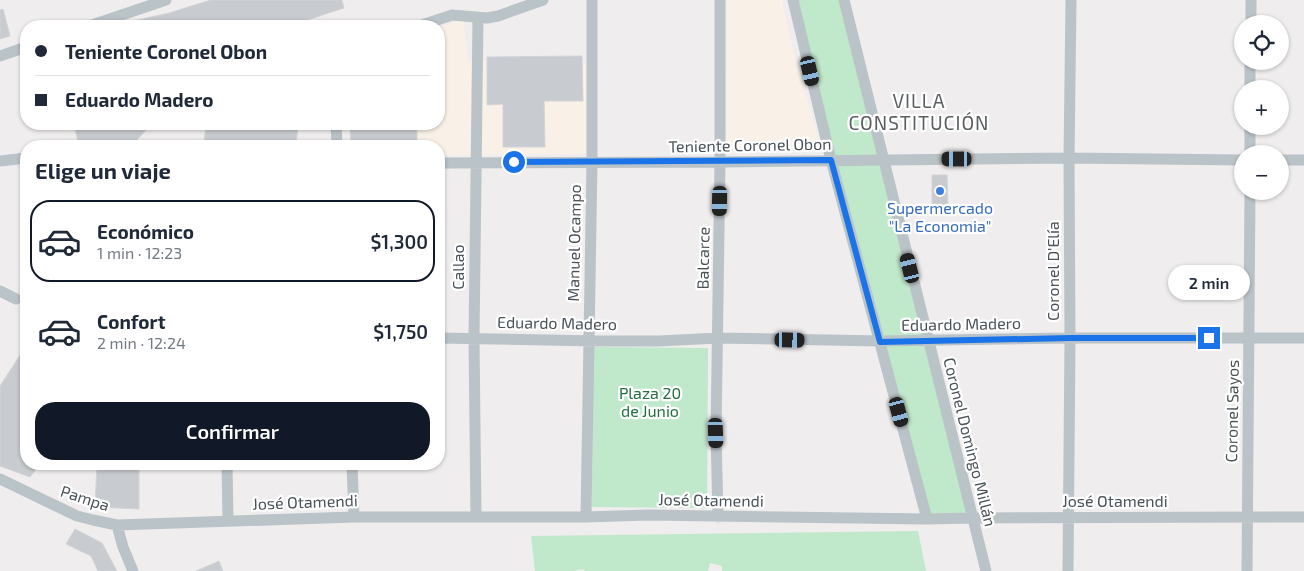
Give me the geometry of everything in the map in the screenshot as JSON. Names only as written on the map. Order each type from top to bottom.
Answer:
[{"type":"street","points":[[106,20],[166,0]]},
{"type":"street","points":[[437,20],[452,15],[487,18],[498,16],[543,0]]},
{"type":"street","name":"Manuel Ocampo","points":[[586,517],[592,162],[592,0]]},
{"type":"street","name":"Balcarce","points":[[718,516],[716,433],[720,0]]},
{"type":"street","points":[[793,0],[831,160],[927,519]]},
{"type":"street","name":"Coronel Domingo Millán","points":[[844,0],[986,571]]},
{"type":"street","name":"Coronel D'Elía","points":[[1068,571],[1071,0]]},
{"type":"street","points":[[1251,0],[1251,15]]},
{"type":"street","name":"Callao","points":[[476,517],[474,338],[478,17]]},
{"type":"street","points":[[0,56],[20,49]]},
{"type":"street","name":"Teniente Coronel Obon","points":[[445,163],[1069,158],[1234,160]]},
{"type":"street","points":[[0,161],[20,159]]},
{"type":"street","points":[[1289,160],[1304,160]]},
{"type":"street","name":"Coronel Sayos","points":[[1247,571],[1250,200]]},
{"type":"street","points":[[0,291],[16,299]]},
{"type":"street","name":"Eduardo Madero","points":[[445,338],[589,341],[659,341],[718,338],[880,342],[1070,338],[1304,338]]},
{"type":"street","points":[[227,470],[228,521]]},
{"type":"street","points":[[352,470],[354,517]]},
{"type":"street","name":"Pampa","points":[[0,479],[77,516],[117,525],[133,571]]},
{"type":"street","name":"José Otamendi","points":[[117,525],[354,517],[586,517],[648,515],[927,519],[1304,517]]},
{"type":"shaded area","points":[[727,0],[782,0],[792,45],[821,149],[726,153]]},
{"type":"shaded area","points":[[463,19],[468,61],[589,64],[590,154],[445,155],[445,140],[351,140],[351,130],[445,130],[445,26]]},
{"type":"green space","points":[[793,0],[844,0],[973,518],[927,519]]},
{"type":"green space","name":"Plaza 20 de Junio","points":[[593,347],[708,348],[707,508],[592,507]]},
{"type":"green space","points":[[918,531],[926,571],[722,571],[722,566],[710,563],[708,571],[585,571],[583,569],[573,571],[535,571],[531,536]]},
{"type":"building","points":[[211,0],[342,0],[344,8],[307,20],[138,20]]},
{"type":"building","points":[[3,9],[10,36],[0,39],[0,10]]},
{"type":"building","points":[[582,56],[583,101],[544,101],[545,147],[503,147],[503,104],[487,105],[487,57]]},
{"type":"building","points":[[75,130],[146,130],[137,140],[78,140]]},
{"type":"building","points":[[205,130],[297,130],[297,140],[204,140]]},
{"type":"building","points":[[350,130],[417,130],[417,140],[351,140]]},
{"type":"building","name":"Supermercado \"La Economia\"","points":[[932,175],[947,175],[948,207],[932,207]]},
{"type":"building","points":[[20,355],[20,470],[35,470],[30,477],[0,466],[0,386]]},
{"type":"building","points":[[97,470],[139,470],[139,509],[95,507]]},
{"type":"building","points":[[75,529],[102,543],[117,571],[98,571],[91,556],[66,544]]},
{"type":"building","points":[[219,561],[223,571],[196,571]]},
{"type":"place","name":"Supermercado \"La Economia\"","points":[[940,191]]},
{"type":"district","name":"VILLA CONSTITUCIÓN","points":[[919,112]]},
{"type":"route","points":[[514,162],[831,160],[880,342],[1070,338],[1209,338]]}]
